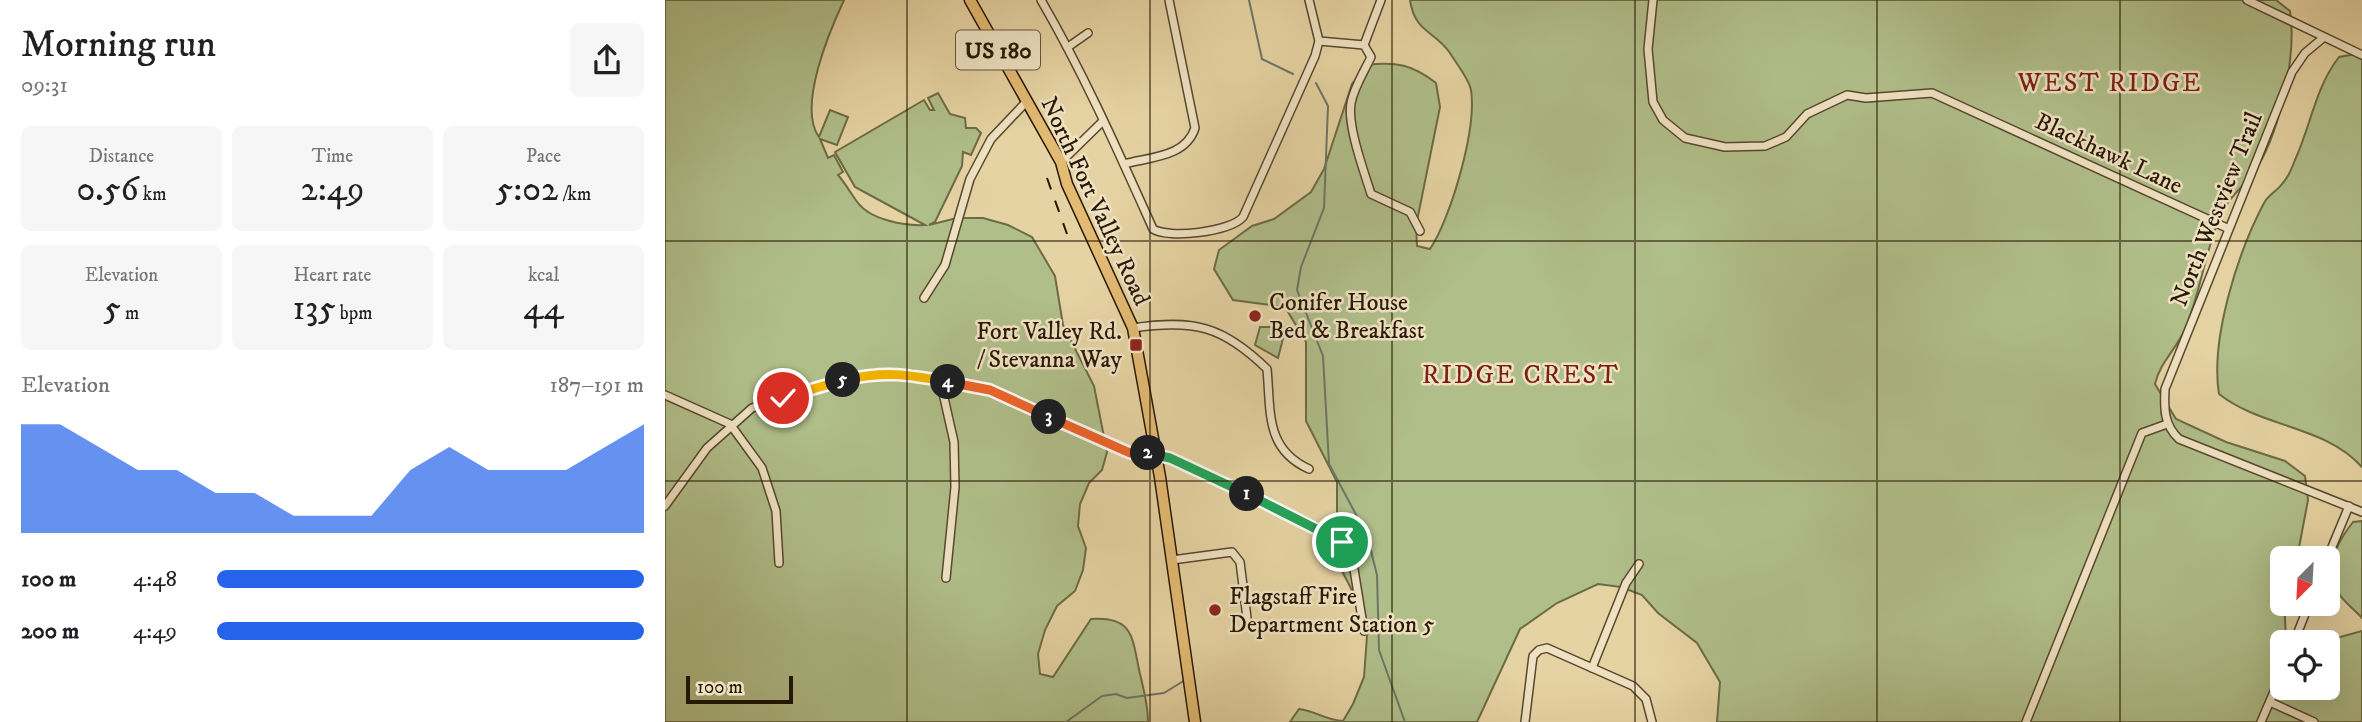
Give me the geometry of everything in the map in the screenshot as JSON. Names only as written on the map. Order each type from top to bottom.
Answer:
[{"type":"main road","name":"North Fort Valley Road","points":[[970,0],[1061,162],[1067,184],[1133,328],[1172,560],[1195,722]]},
{"type":"street","points":[[1041,0],[1094,95],[1102,122],[1153,229],[1167,235],[1237,224],[1319,41],[1309,0]]},
{"type":"street","points":[[1123,164],[1178,151],[1192,139],[1195,128],[1169,0]]},
{"type":"street","points":[[1364,45],[1381,0]]},
{"type":"street","name":"Blackhawk Lane","points":[[1653,0],[1648,49],[1653,102],[1663,120],[1685,138],[1725,147],[1765,146],[1786,136],[1807,114],[1847,95],[1866,98],[1932,93],[2227,228]]},
{"type":"street","points":[[2247,0],[2362,55]]},
{"type":"street","points":[[1068,47],[1088,33]]},
{"type":"street","name":"North Westview Trail","points":[[2167,424],[2165,389],[2227,228],[2292,72],[2305,53],[2323,38]]},
{"type":"street","points":[[1319,41],[1364,45]]},
{"type":"street","points":[[1364,45],[1371,57],[1351,105],[1352,124],[1367,181],[1371,194],[1410,212],[1420,231]]},
{"type":"street","points":[[925,298],[945,265],[970,179],[992,139],[1027,101]]},
{"type":"street","points":[[1061,162],[1102,122]]},
{"type":"street","points":[[1133,328],[1175,322],[1198,326],[1242,345],[1267,369],[1273,436],[1292,461],[1310,469]]},
{"type":"street","points":[[665,506],[707,448],[730,424],[752,408],[825,385],[876,373],[940,380],[990,390],[1130,453],[1155,454],[1307,523],[1342,542],[1353,564],[1364,631]]},
{"type":"street","points":[[940,380],[954,442],[955,487],[946,578]]},
{"type":"street","points":[[665,395],[730,424],[762,468],[776,511],[779,563]]},
{"type":"street","points":[[2026,722],[2142,433],[2167,424],[2168,430],[2179,439],[2362,512]]},
{"type":"street","points":[[2332,546],[2349,506]]},
{"type":"street","points":[[1172,560],[1232,552],[1240,562],[1247,618]]},
{"type":"street","points":[[1593,667],[1626,583],[1639,564]]},
{"type":"street","points":[[1525,722],[1532,664],[1539,650],[1547,648],[1593,667],[1640,692],[1646,699],[1651,722]]},
{"type":"street","points":[[2261,722],[2270,702],[2314,722]]},
{"type":"green space","points":[[665,0],[844,0],[818,68],[812,107],[813,124],[819,137],[830,110],[848,117],[837,145],[820,139],[828,158],[834,155],[843,172],[838,175],[858,203],[880,218],[898,223],[925,225],[855,187],[835,152],[924,100],[930,110],[934,110],[928,98],[938,93],[950,114],[965,118],[966,128],[976,128],[981,133],[971,155],[963,152],[962,166],[935,222],[929,225],[957,218],[983,218],[1008,225],[1032,237],[1055,276],[1063,325],[1094,386],[1107,452],[1102,470],[1089,483],[1080,504],[1078,526],[1086,548],[1083,570],[1075,591],[1057,606],[1045,630],[1038,654],[1040,674],[1053,677],[1091,619],[1116,621],[1124,626],[1133,640],[1148,722],[665,722]]},
{"type":"green space","points":[[1410,0],[2276,0],[2290,11],[2291,29],[2288,73],[2278,119],[2262,159],[2222,212],[2185,329],[2155,384],[2176,419],[2226,442],[2285,461],[2305,476],[2308,500],[2299,546],[2270,546],[2270,616],[2285,616],[2286,630],[2270,630],[2270,700],[2340,700],[2340,637],[2362,631],[2362,722],[1717,722],[1720,682],[1697,643],[1658,613],[1642,595],[1621,587],[1598,584],[1557,603],[1520,629],[1477,722],[1290,722],[1299,709],[1343,721],[1364,677],[1368,622],[1337,561],[1337,482],[1306,421],[1306,342],[1285,307],[1233,300],[1214,269],[1219,250],[1252,226],[1274,219],[1311,192],[1324,169],[1352,84],[1367,65],[1377,64],[1396,64],[1412,68],[1436,83],[1440,107],[1416,226],[1417,246],[1430,249],[1446,216],[1461,172],[1470,127],[1471,90],[1450,53],[1421,25],[1412,11]]},
{"type":"green space","points":[[2362,53],[2362,467],[2347,453],[2330,443],[2254,414],[2219,394],[2217,372],[2222,322],[2228,296],[2254,223],[2266,200],[2290,173],[2324,81],[2331,69],[2339,57]]},
{"type":"green space","points":[[1260,327],[1286,327],[1278,358],[1255,345]]},
{"type":"green space","points":[[2362,521],[2362,618],[2340,595],[2338,546],[2353,522]]},
{"type":"waterway","points":[[1249,0],[1262,59],[1293,74]]},
{"type":"waterway","points":[[1316,83],[1328,106],[1324,208],[1301,267],[1297,290],[1323,356],[1329,464],[1360,522],[1371,551],[1377,575],[1379,650],[1405,722]]},
{"type":"waterway","points":[[1066,722],[1102,696],[1116,694],[1127,698],[1164,693],[1185,680]]},
{"type":"railway","points":[[1047,178],[1067,234]]},
{"type":"place","name":"Conifer House Bed & Breakfast","points":[[1255,316]]},
{"type":"place","name":"Fort Valley Rd. / Stevanna Way","points":[[1136,345]]},
{"type":"place","name":"Flagstaff Fire Department Station 5","points":[[1215,610]]},
{"type":"district","name":"WEST RIDGE","points":[[2110,82]]},
{"type":"district","name":"RIDGE CREST","points":[[1521,374]]},
{"type":"route","points":[[783,398],[876,373],[910,374],[990,390],[1130,453],[1155,454],[1170,458],[1319,528],[1342,542]]}]
